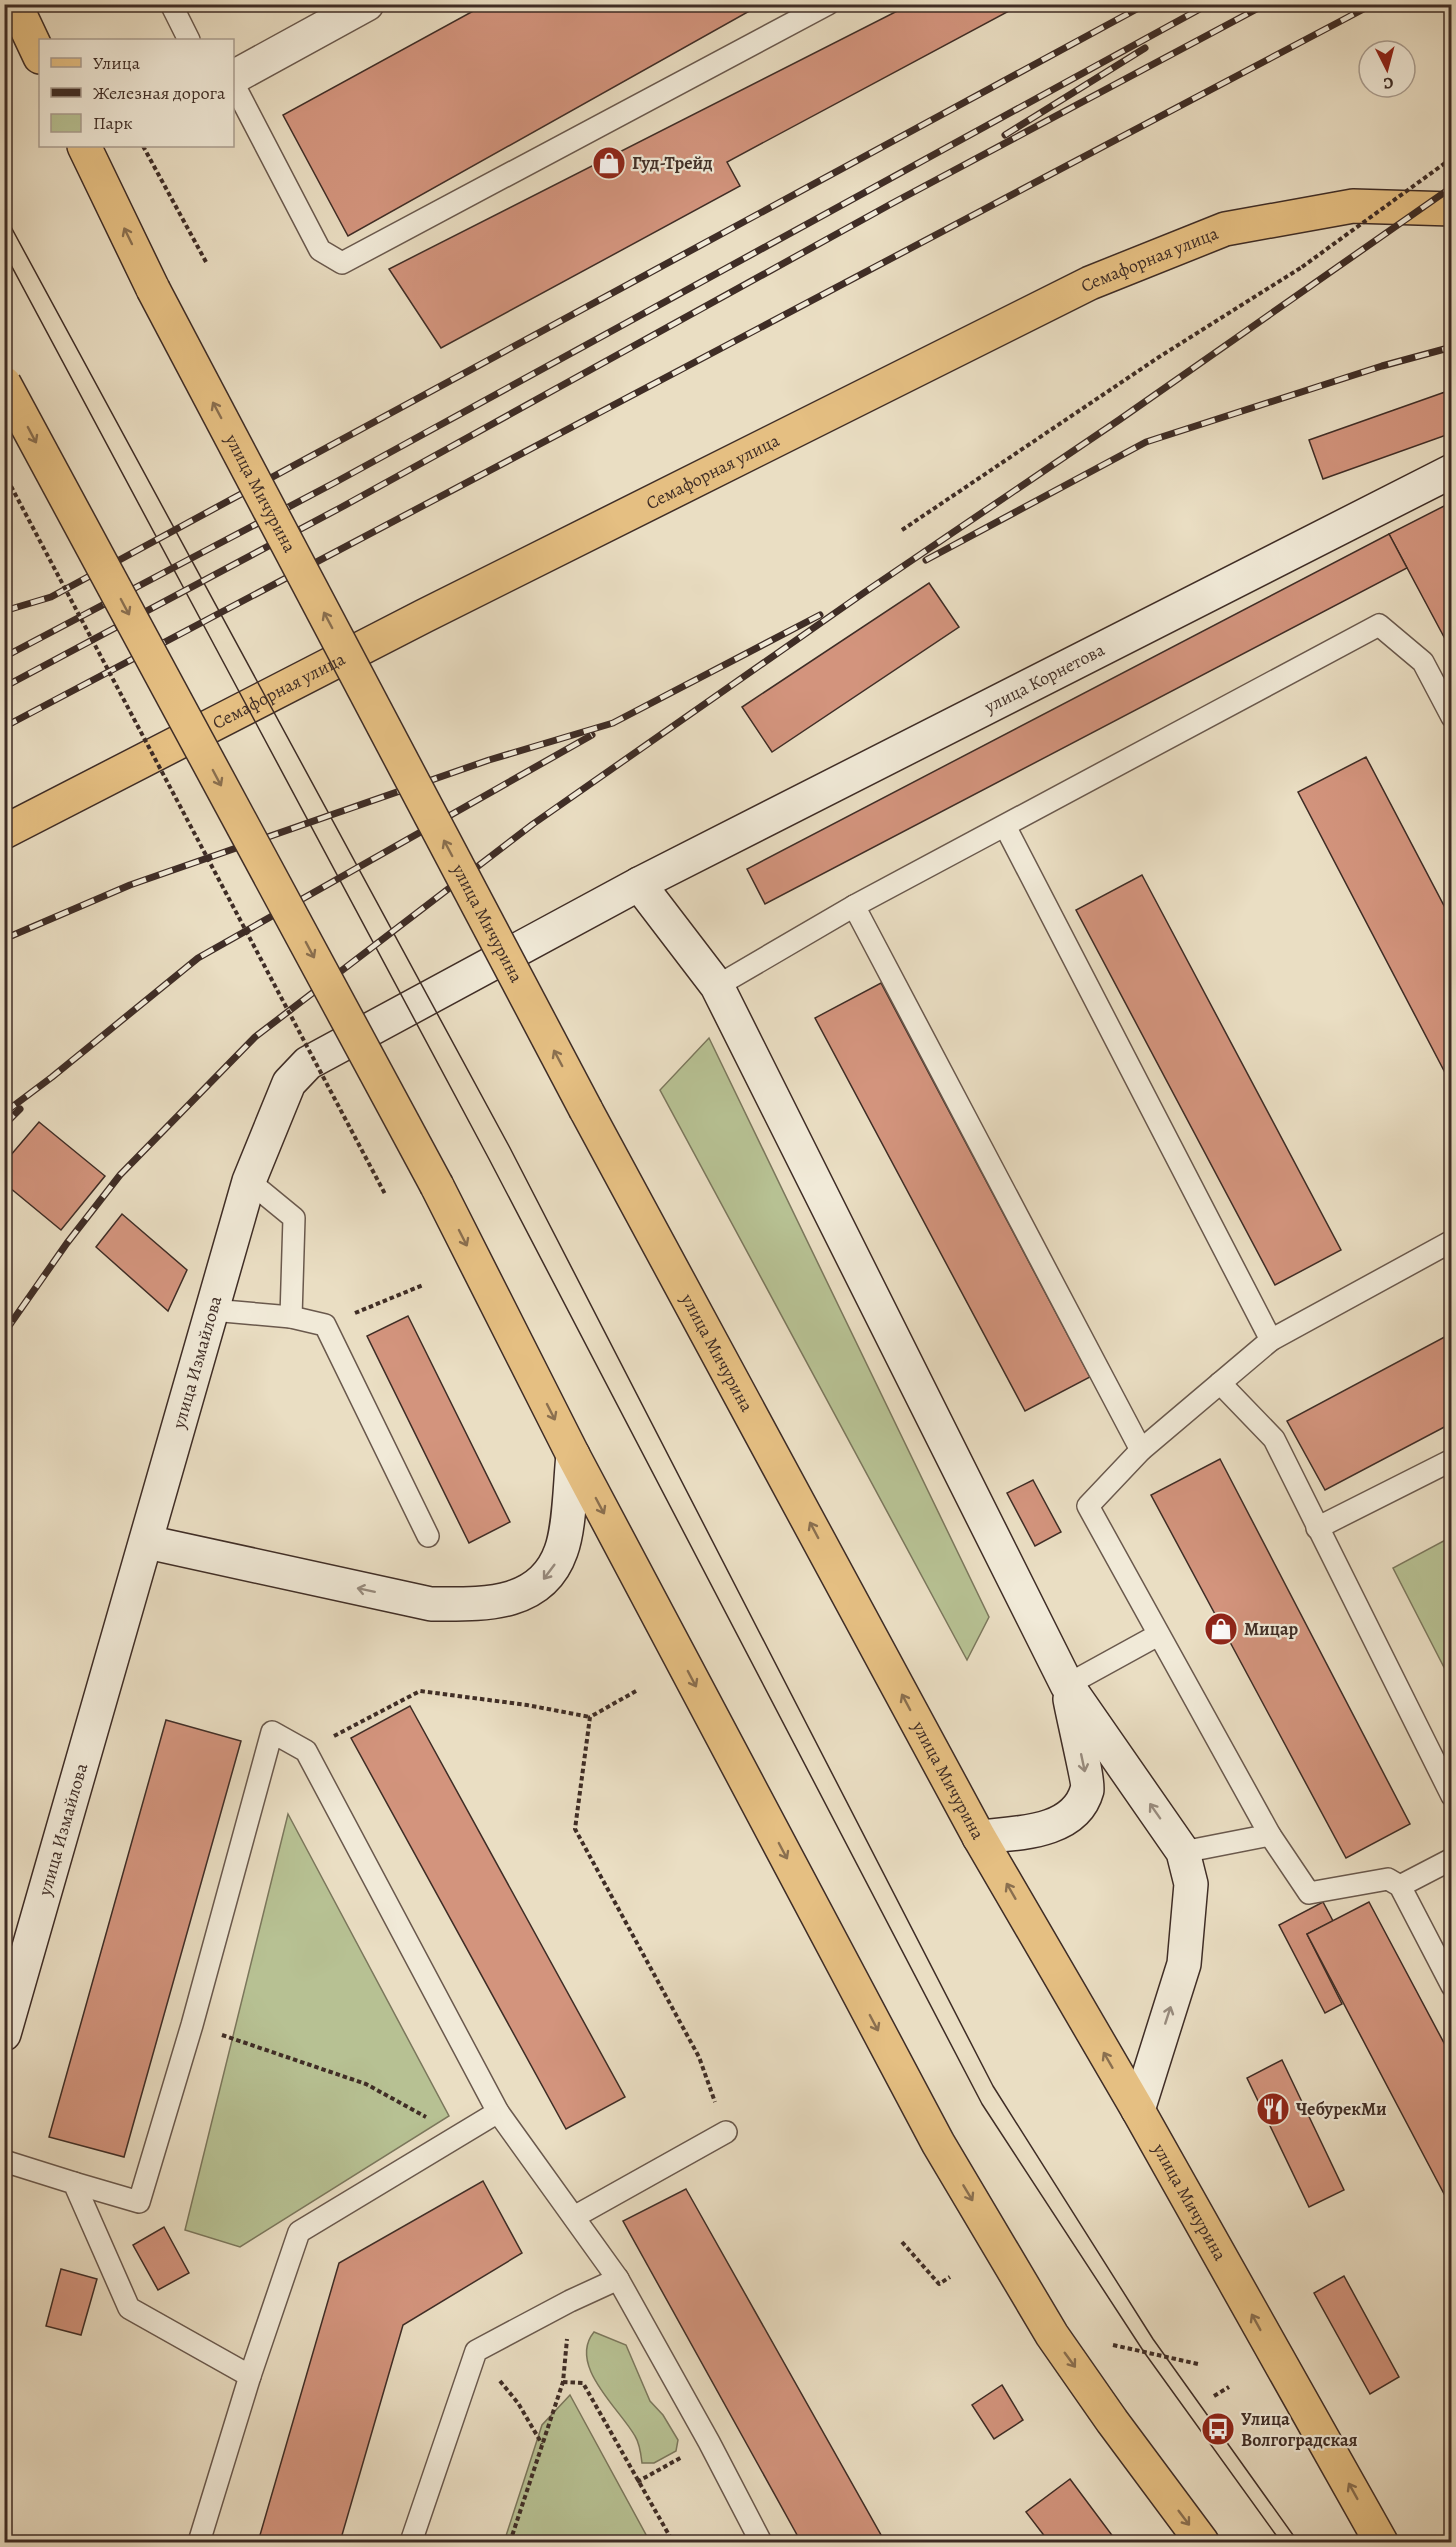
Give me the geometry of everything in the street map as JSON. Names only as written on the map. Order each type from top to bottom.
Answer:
[{"type":"main road","points":[[15,4],[39,55]]},
{"type":"main road","points":[[234,79],[367,4]]},
{"type":"main road","name":"улица Мичурина","points":[[84,147],[153,288],[586,1110],[980,1837],[1138,2110],[1381,2542]]},
{"type":"main road","name":"Семафорная улица","points":[[4,832],[424,616],[1090,283],[1225,229],[1353,206],[1452,209]]},
{"type":"main road","points":[[4,383],[437,1186],[573,1455],[938,2143],[1052,2335],[1112,2421],[1202,2542]]},
{"type":"main road","name":"улица Корнетова","points":[[639,884],[1452,471]]},
{"type":"main road","points":[[639,884],[717,986],[1067,1685],[1183,1852],[1191,1884],[1184,1965],[1138,2110]]},
{"type":"main road","name":"улица Измайлова","points":[[4,2034],[249,1181],[289,1083],[308,1063],[639,884]]},
{"type":"main road","points":[[147,1542],[431,1604],[474,1604],[501,1601],[531,1591],[551,1572],[562,1550],[573,1455]]},
{"type":"main road","points":[[980,1837],[1037,1831],[1075,1813],[1088,1788],[1067,1685]]},
{"type":"lane","points":[[171,4],[188,39]]},
{"type":"lane","points":[[234,84],[320,250],[342,262],[828,4]]},
{"type":"lane","points":[[717,986],[854,906],[1379,625],[1423,662],[1452,717]]},
{"type":"lane","points":[[1005,826],[1271,1340]]},
{"type":"lane","points":[[854,906],[1142,1450]]},
{"type":"lane","points":[[249,1181],[294,1218],[291,1317]]},
{"type":"lane","points":[[1452,1240],[1271,1340],[1142,1450],[1088,1506],[1270,1835],[1309,1893],[1388,1879],[1400,1886],[1452,1986]]},
{"type":"lane","points":[[212,1310],[291,1317],[326,1325],[428,1536]]},
{"type":"lane","points":[[1220,1383],[1274,1439],[1452,1796]]},
{"type":"lane","points":[[1317,1528],[1452,1460]]},
{"type":"lane","points":[[1067,1685],[1158,1635]]},
{"type":"lane","points":[[4,2161],[139,2202],[192,2025],[272,1732],[306,1751],[498,2112],[618,2279],[709,2442],[761,2542]]},
{"type":"lane","points":[[1183,1852],[1270,1835]]},
{"type":"lane","points":[[1400,1886],[1452,1858]]},
{"type":"lane","points":[[199,2542],[250,2376],[299,2232],[498,2112]]},
{"type":"lane","points":[[574,2217],[726,2132]]},
{"type":"lane","points":[[74,2183],[129,2308],[250,2376]]},
{"type":"lane","points":[[411,2542],[476,2351],[570,2301],[618,2279]]},
{"type":"path","points":[[144,147],[206,262]]},
{"type":"path","points":[[902,530],[1159,357],[1302,267],[1452,158]]},
{"type":"path","points":[[4,472],[385,1194]]},
{"type":"path","points":[[326,1325],[423,1286]]},
{"type":"path","points":[[306,1751],[420,1691],[526,1705],[590,1717],[636,1691]]},
{"type":"path","points":[[590,1717],[574,1829],[699,2057],[726,2132]]},
{"type":"path","points":[[192,2025],[366,2084],[458,2135]]},
{"type":"path","points":[[902,2242],[939,2284],[950,2277]]},
{"type":"path","points":[[510,2542],[563,2382],[570,2301]]},
{"type":"path","points":[[1113,2345],[1198,2364]]},
{"type":"path","points":[[476,2351],[518,2403],[543,2445]]},
{"type":"path","points":[[563,2382],[583,2383],[673,2542]]},
{"type":"path","points":[[1214,2396],[1229,2387]]},
{"type":"path","points":[[637,2482],[709,2442]]},
{"type":"green space","points":[[709,1038],[989,1617],[967,1660],[660,1090]]},
{"type":"green space","points":[[1451,1537],[1451,1681],[1393,1568]]},
{"type":"green space","points":[[288,1814],[449,2116],[240,2247],[185,2230]]},
{"type":"green space","points":[[594,2332],[626,2345],[650,2401],[663,2415],[678,2440],[676,2451],[654,2463],[642,2463],[635,2436],[608,2400],[591,2372],[587,2358],[587,2345]]},
{"type":"green space","points":[[570,2395],[650,2542],[504,2542],[542,2425]]},
{"type":"building","points":[[486,4],[762,4],[348,236],[283,115]]},
{"type":"building","points":[[911,4],[1022,4],[727,162],[740,186],[441,348],[389,269]]},
{"type":"building","points":[[1445,392],[1452,410],[1452,433],[1323,479],[1309,440]]},
{"type":"building","points":[[1452,502],[1452,652],[1389,534]]},
{"type":"building","points":[[1389,534],[1407,568],[765,904],[747,869]]},
{"type":"building","points":[[929,583],[959,627],[772,752],[742,707]]},
{"type":"building","points":[[1366,757],[1452,921],[1452,1086],[1298,792]]},
{"type":"building","points":[[1142,875],[1341,1250],[1275,1285],[1076,910]]},
{"type":"building","points":[[881,983],[1090,1377],[1025,1411],[815,1018]]},
{"type":"building","points":[[39,1122],[105,1176],[61,1230],[4,1183],[4,1163]]},
{"type":"building","points":[[122,1214],[187,1270],[168,1311],[96,1247]]},
{"type":"building","points":[[408,1316],[510,1522],[469,1543],[367,1336]]},
{"type":"building","points":[[1452,1333],[1452,1423],[1325,1490],[1287,1421]]},
{"type":"building","points":[[1220,1459],[1410,1824],[1346,1858],[1151,1495]]},
{"type":"building","points":[[1033,1480],[1061,1532],[1035,1546],[1007,1493]]},
{"type":"building","points":[[410,1706],[625,2097],[566,2129],[351,1738]]},
{"type":"building","points":[[166,1720],[241,1741],[124,2157],[49,2137]]},
{"type":"building","points":[[1323,1902],[1333,1921],[1307,1934],[1342,2004],[1325,2013],[1279,1925]]},
{"type":"building","points":[[1369,1902],[1452,2058],[1452,2209],[1307,1934]]},
{"type":"building","points":[[1282,2060],[1344,2190],[1309,2207],[1247,2078]]},
{"type":"building","points":[[483,2181],[522,2253],[403,2325],[340,2542],[258,2542],[339,2263]]},
{"type":"building","points":[[686,2189],[885,2542],[801,2542],[623,2221]]},
{"type":"building","points":[[164,2227],[189,2273],[158,2290],[133,2245]]},
{"type":"building","points":[[61,2269],[97,2279],[81,2335],[46,2326]]},
{"type":"building","points":[[1344,2276],[1399,2377],[1370,2394],[1314,2293]]},
{"type":"building","points":[[1002,2385],[1023,2420],[994,2439],[972,2405]]},
{"type":"building","points":[[1070,2479],[1117,2542],[1049,2542],[1026,2512]]},
{"type":"tram line","points":[[4,214],[510,1148],[993,2086],[1153,2339],[1298,2542]]},
{"type":"tram line","points":[[4,252],[489,1159],[982,2104],[1144,2352],[1281,2542]]},
{"type":"railway","points":[[4,611],[51,597],[1146,4]]},
{"type":"railway","points":[[4,657],[334,483],[1209,4]]},
{"type":"railway","points":[[4,687],[340,508],[891,204],[1266,4]]},
{"type":"railway","points":[[4,727],[1373,4]]},
{"type":"railway","points":[[1005,135],[1145,48]]},
{"type":"railway","points":[[4,1333],[67,1243],[120,1175],[255,1037],[533,824],[1452,187]]},
{"type":"railway","points":[[926,560],[1146,442],[1382,366],[1452,347]]},
{"type":"railway","points":[[4,939],[130,885],[489,760],[613,723],[820,615]]},
{"type":"railway","points":[[4,1113],[52,1077],[198,958],[592,735]]},
{"type":"railway","points":[[4,1125],[20,1109]]},
{"type":"place","name":"Гуд-Трейд","points":[[609,163]]},
{"type":"place","name":"Мицар","points":[[1221,1629]]},
{"type":"place","name":"ЧебурекМи","points":[[1273,2109]]},
{"type":"place","name":"Улица Волгоградская","points":[[1218,2429]]}]
